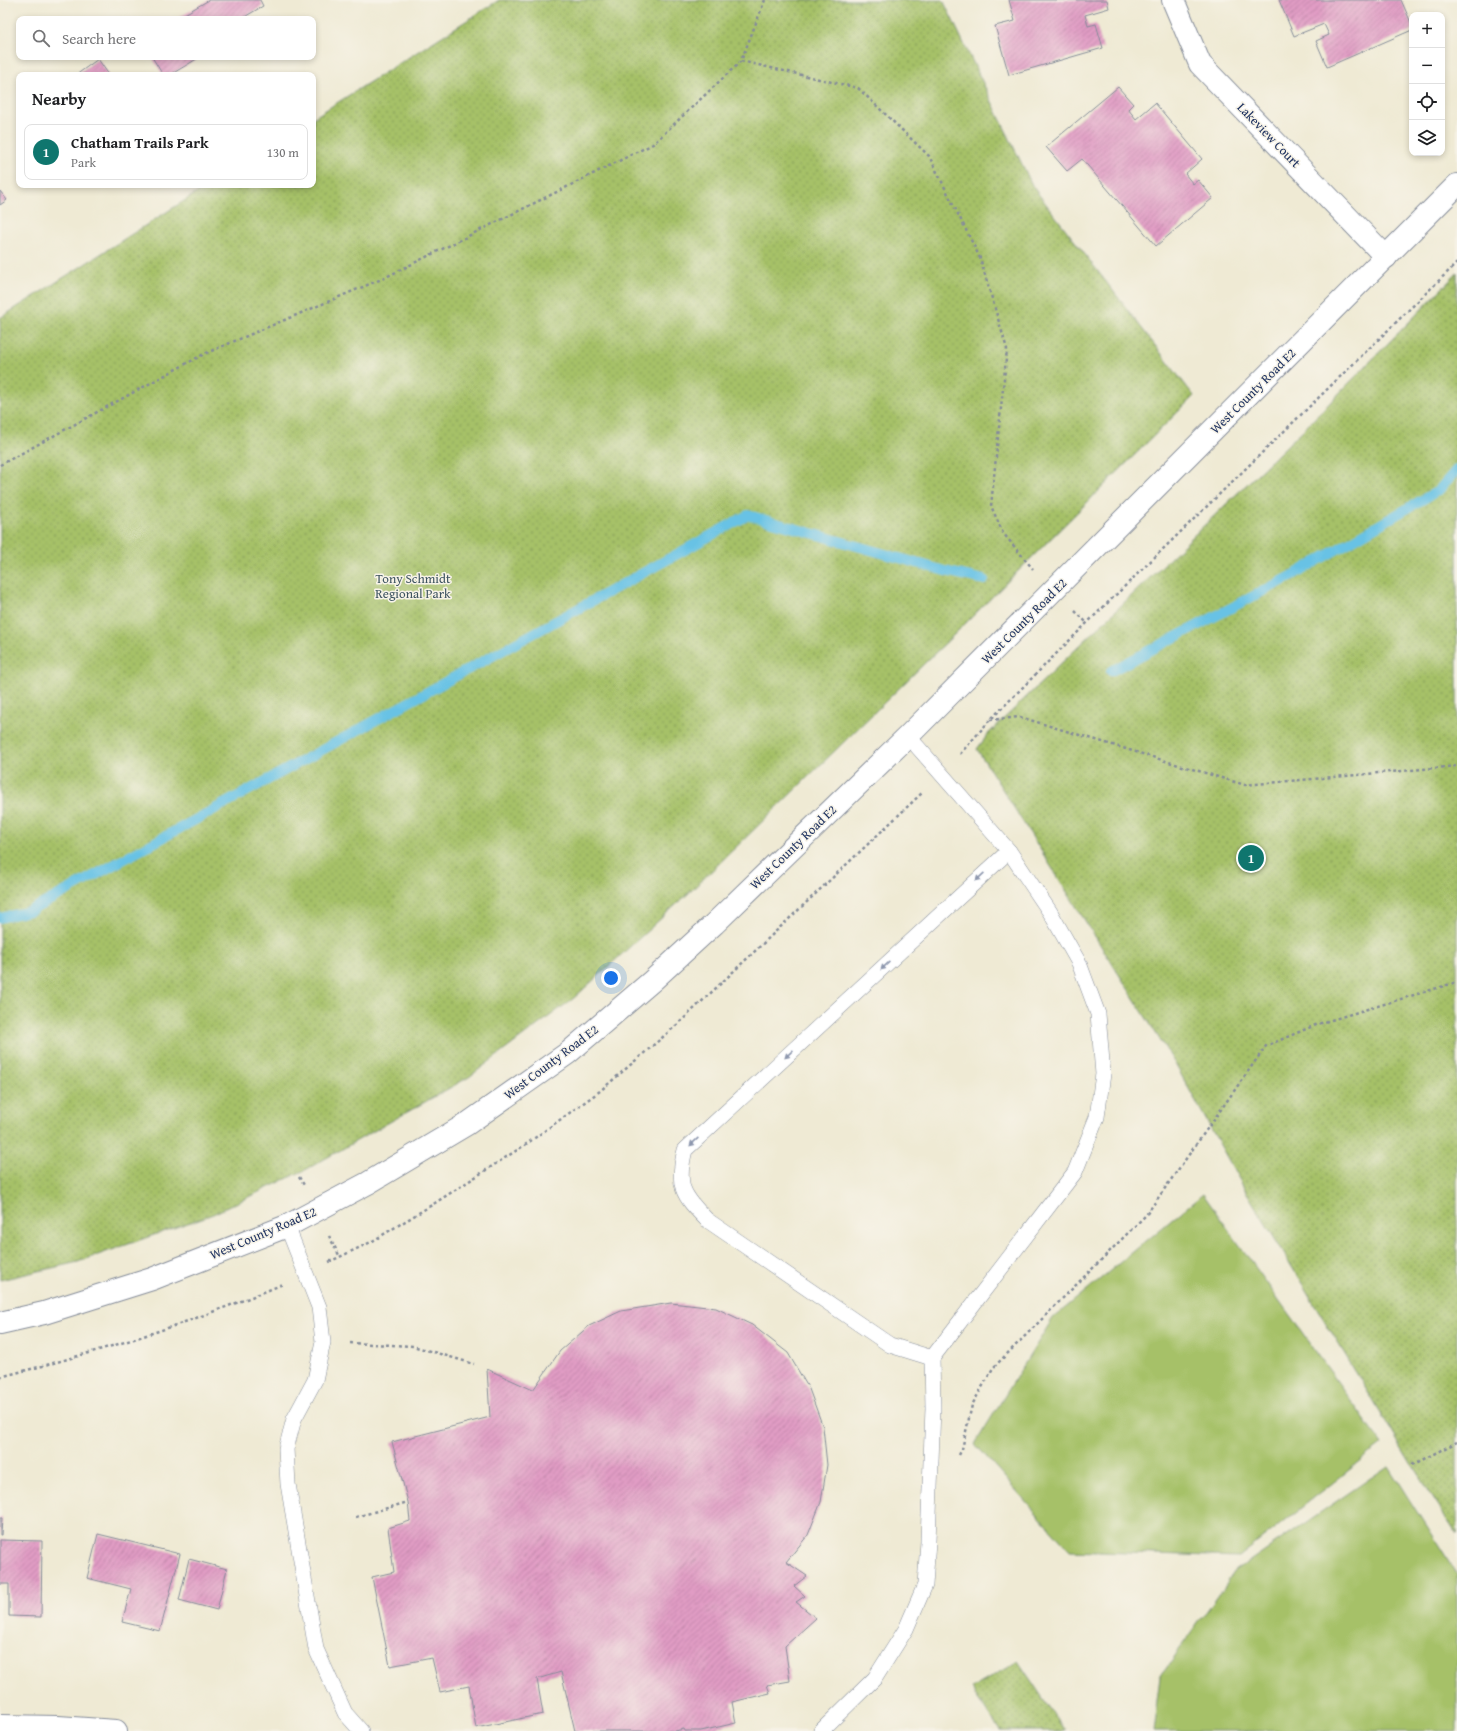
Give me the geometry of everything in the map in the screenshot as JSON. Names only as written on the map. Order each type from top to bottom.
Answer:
[{"type":"street","name":"Lakeview Court","points":[[1173,0],[1200,64],[1386,257]]},
{"type":"street","name":"West County Road E2","points":[[0,1323],[44,1313],[152,1279],[287,1226],[368,1183],[467,1124],[568,1053],[652,981],[714,924],[908,736],[1457,185]]},
{"type":"street","points":[[0,1726],[58,1727],[116,1731]]},
{"type":"lane","points":[[820,1731],[875,1678],[906,1629],[925,1584],[928,1541],[932,1358],[1075,1172],[1097,1117],[1103,1074],[1098,1014],[1079,963],[1050,912],[1009,851],[908,736]]},
{"type":"lane","points":[[932,1358],[890,1344],[706,1220],[691,1204],[683,1188],[680,1170],[685,1150],[1009,851]]},
{"type":"lane","points":[[287,1226],[319,1307],[323,1342],[315,1380],[294,1419],[286,1449],[288,1484],[316,1649],[345,1713],[361,1731]]},
{"type":"path","points":[[0,465],[204,354],[384,278],[653,144],[741,61],[765,0]]},
{"type":"path","points":[[741,61],[858,88],[929,156],[980,258],[1007,349],[991,506],[1003,533],[1028,563]]},
{"type":"path","points":[[969,744],[990,720],[1087,623],[1457,262]]},
{"type":"path","points":[[990,720],[1020,717],[1245,785],[1457,766]]},
{"type":"path","points":[[340,1257],[371,1242],[435,1203],[525,1145],[600,1091],[678,1024],[907,807]]},
{"type":"path","points":[[956,1459],[962,1449],[972,1405],[993,1368],[1146,1215],[1266,1046],[1318,1024],[1457,982]]},
{"type":"path","points":[[0,1376],[64,1361],[164,1329],[268,1290]]},
{"type":"path","points":[[350,1343],[414,1346],[474,1364]]},
{"type":"path","points":[[1412,1465],[1457,1442]]},
{"type":"path","points":[[356,1517],[408,1502]]},
{"type":"green space","name":"Tony Schmidt Regional Park","points":[[499,0],[943,0],[1033,187],[1194,396],[965,624],[691,891],[574,998],[469,1077],[307,1169],[213,1214],[78,1262],[0,1280],[0,318],[204,188],[316,188],[316,116]]},
{"type":"green space","points":[[1457,273],[1457,1534],[1412,1465],[1244,1188],[1174,1062],[977,749],[989,733],[1305,428]]},
{"type":"green space","points":[[1203,1194],[1382,1444],[1239,1557],[1070,1551],[975,1444],[1053,1318]]},
{"type":"green space","points":[[1388,1466],[1457,1575],[1457,1731],[1153,1731],[1160,1677],[1235,1571]]},
{"type":"green space","points":[[1018,1661],[1065,1731],[1000,1731],[971,1689]]},
{"type":"building","points":[[209,0],[260,0],[263,6],[246,16],[181,16]]},
{"type":"building","points":[[1009,0],[1107,0],[1109,8],[1085,15],[1088,26],[1096,24],[1103,48],[1009,75],[995,26],[1015,21]]},
{"type":"building","points":[[1279,0],[1401,0],[1409,18],[1409,31],[1327,67],[1316,41],[1329,35],[1324,24],[1294,36]]},
{"type":"building","points":[[99,60],[107,72],[80,72]]},
{"type":"building","points":[[154,60],[195,60],[175,72],[161,72]]},
{"type":"building","points":[[1118,87],[1133,104],[1128,109],[1136,119],[1155,103],[1202,159],[1185,174],[1193,184],[1198,180],[1213,198],[1156,246],[1082,159],[1067,171],[1046,147]]},
{"type":"building","points":[[0,191],[7,200],[0,205]]},
{"type":"building","points":[[671,1303],[716,1308],[752,1325],[788,1353],[809,1389],[823,1427],[827,1465],[821,1502],[808,1535],[786,1562],[807,1576],[794,1586],[805,1596],[796,1602],[816,1618],[785,1646],[790,1681],[767,1685],[770,1693],[732,1702],[736,1723],[701,1731],[685,1731],[684,1729],[675,1731],[575,1731],[561,1672],[537,1679],[543,1714],[476,1728],[469,1686],[440,1692],[432,1658],[390,1666],[372,1577],[394,1572],[388,1528],[410,1521],[408,1502],[392,1442],[490,1417],[487,1369],[533,1390],[560,1351],[589,1326],[621,1311]]},
{"type":"building","points":[[0,1518],[2,1518],[1,1535],[0,1535]]},
{"type":"building","points":[[98,1534],[180,1554],[160,1631],[122,1622],[131,1589],[87,1578]]},
{"type":"building","points":[[0,1540],[42,1541],[41,1617],[9,1616],[9,1584],[0,1584]]},
{"type":"building","points":[[189,1559],[227,1569],[217,1610],[179,1600]]},
{"type":"waterway","points":[[1111,671],[1288,578],[1439,490],[1457,469]]},
{"type":"waterway","points":[[0,918],[30,911],[748,515],[945,571],[984,580]]},
{"type":"place","name":"Chatham Trails Park","points":[[1251,858]]}]
